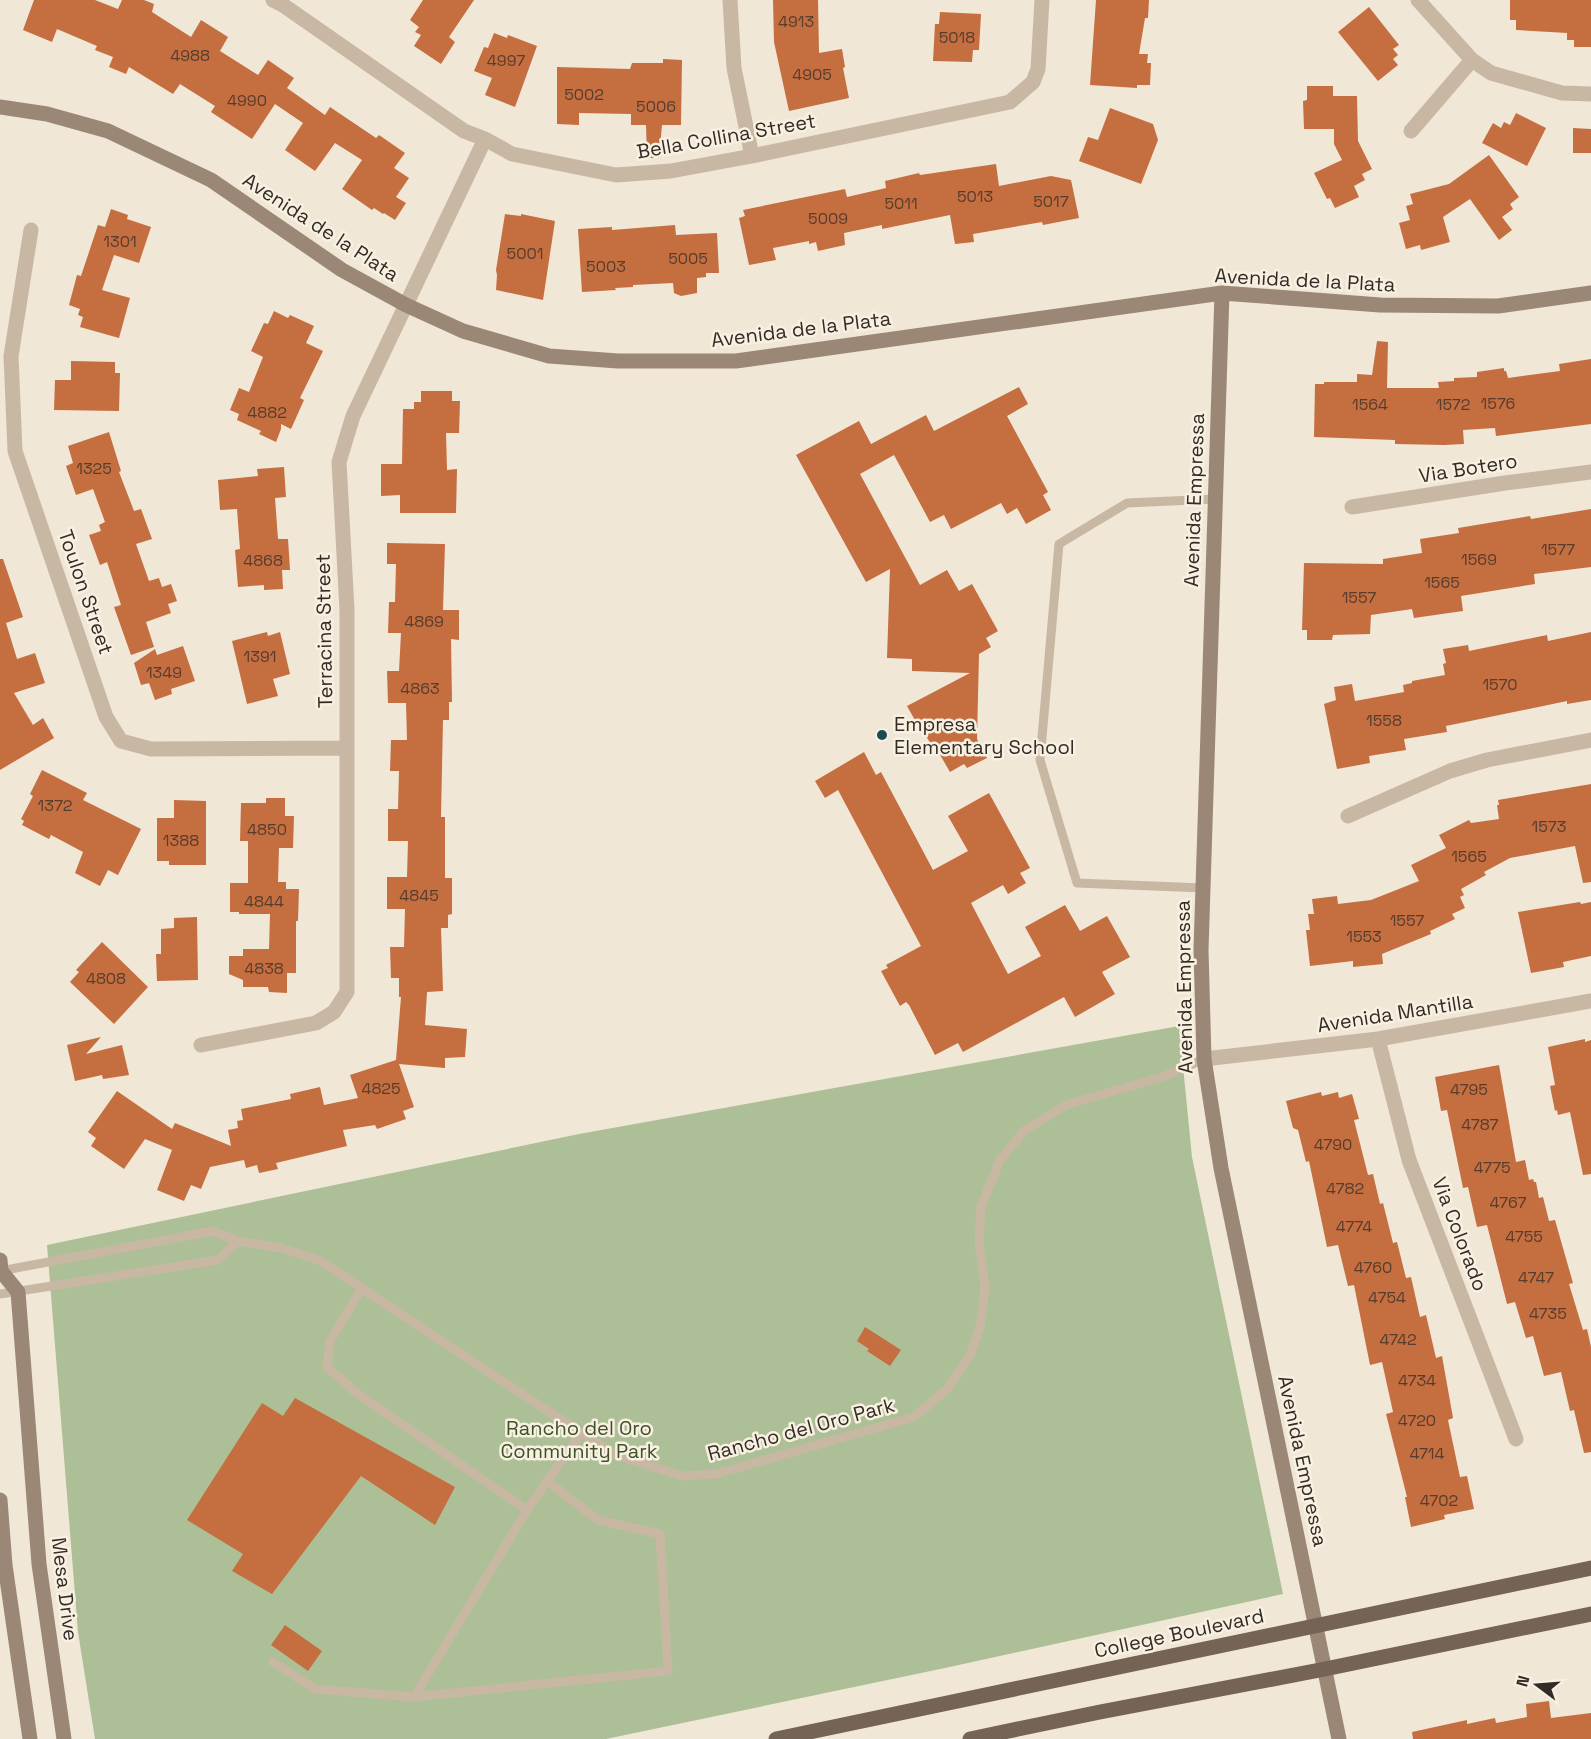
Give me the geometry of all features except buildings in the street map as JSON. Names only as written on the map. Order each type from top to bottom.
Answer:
[{"type":"main road","name":"College Boulevard","points":[[776,1739],[1591,1568]]},
{"type":"main road","points":[[970,1739],[1591,1614]]},
{"type":"street","name":"Bella Collina Street","points":[[273,0],[464,131],[485,139],[512,154],[616,175],[671,171],[752,156],[1010,102],[1033,82],[1038,69],[1042,0]]},
{"type":"street","points":[[730,0],[734,68],[752,156]]},
{"type":"street","points":[[1418,0],[1472,60],[1491,73],[1562,93],[1591,94]]},
{"type":"street","points":[[1410,130],[1472,60]]},
{"type":"street","name":"Avenida de la Plata","points":[[0,107],[46,114],[108,131],[210,180],[342,270],[406,305],[464,331],[549,356],[618,361],[736,361],[1222,293],[1380,305],[1486,306],[1591,294]]},
{"type":"street","name":"Terracina Street","points":[[201,1045],[316,1023],[334,1012],[347,992],[345,748],[347,610],[339,462],[352,416],[485,139]]},
{"type":"street","name":"Toulon Street","points":[[31,230],[11,356],[15,451],[106,717],[121,741],[151,749],[345,748]]},
{"type":"street","name":"Avenida Empressa","points":[[1222,293],[1201,950],[1204,1059],[1221,1168],[1340,1739]]},
{"type":"street","name":"Via Botero","points":[[1352,507],[1591,472]]},
{"type":"street","points":[[1348,816],[1450,771],[1486,760],[1591,740]]},
{"type":"street","name":"Avenida Mantilla","points":[[1204,1059],[1378,1039],[1591,1001]]},
{"type":"street","name":"Via Colorado","points":[[1378,1039],[1409,1160],[1516,1439]]},
{"type":"street","points":[[0,1260],[0,1271],[18,1292]]},
{"type":"street","name":"Mesa Drive","points":[[18,1292],[39,1564],[64,1739]]},
{"type":"street","points":[[0,1500],[5,1565],[30,1739]]},
{"type":"lane","points":[[1203,888],[1077,883],[1040,760],[1059,544],[1127,503],[1215,499]]},
{"type":"lane","name":"Rancho del Oro Park","points":[[0,1271],[213,1231],[238,1241],[280,1248],[319,1260],[613,1454],[681,1476],[716,1474],[914,1416],[946,1390],[970,1356],[980,1328],[985,1287],[979,1245],[981,1207],[1000,1160],[1024,1131],[1066,1105],[1165,1076],[1204,1059]]},
{"type":"lane","points":[[1,1294],[218,1260],[238,1241]]},
{"type":"lane","points":[[362,1288],[330,1341],[327,1367],[358,1394],[527,1510]]},
{"type":"lane","points":[[414,1697],[527,1510],[581,1433]]},
{"type":"lane","points":[[273,1662],[315,1689],[414,1697],[668,1671],[660,1534],[598,1520],[547,1481]]},
{"type":"green space","name":"Rancho del Oro Community Park","points":[[1179,1026],[1192,1157],[1283,1594],[606,1739],[95,1739],[78,1632],[47,1245],[579,1134]]},
{"type":"place","name":"Empresa Elementary School","points":[[882,735]]}]
